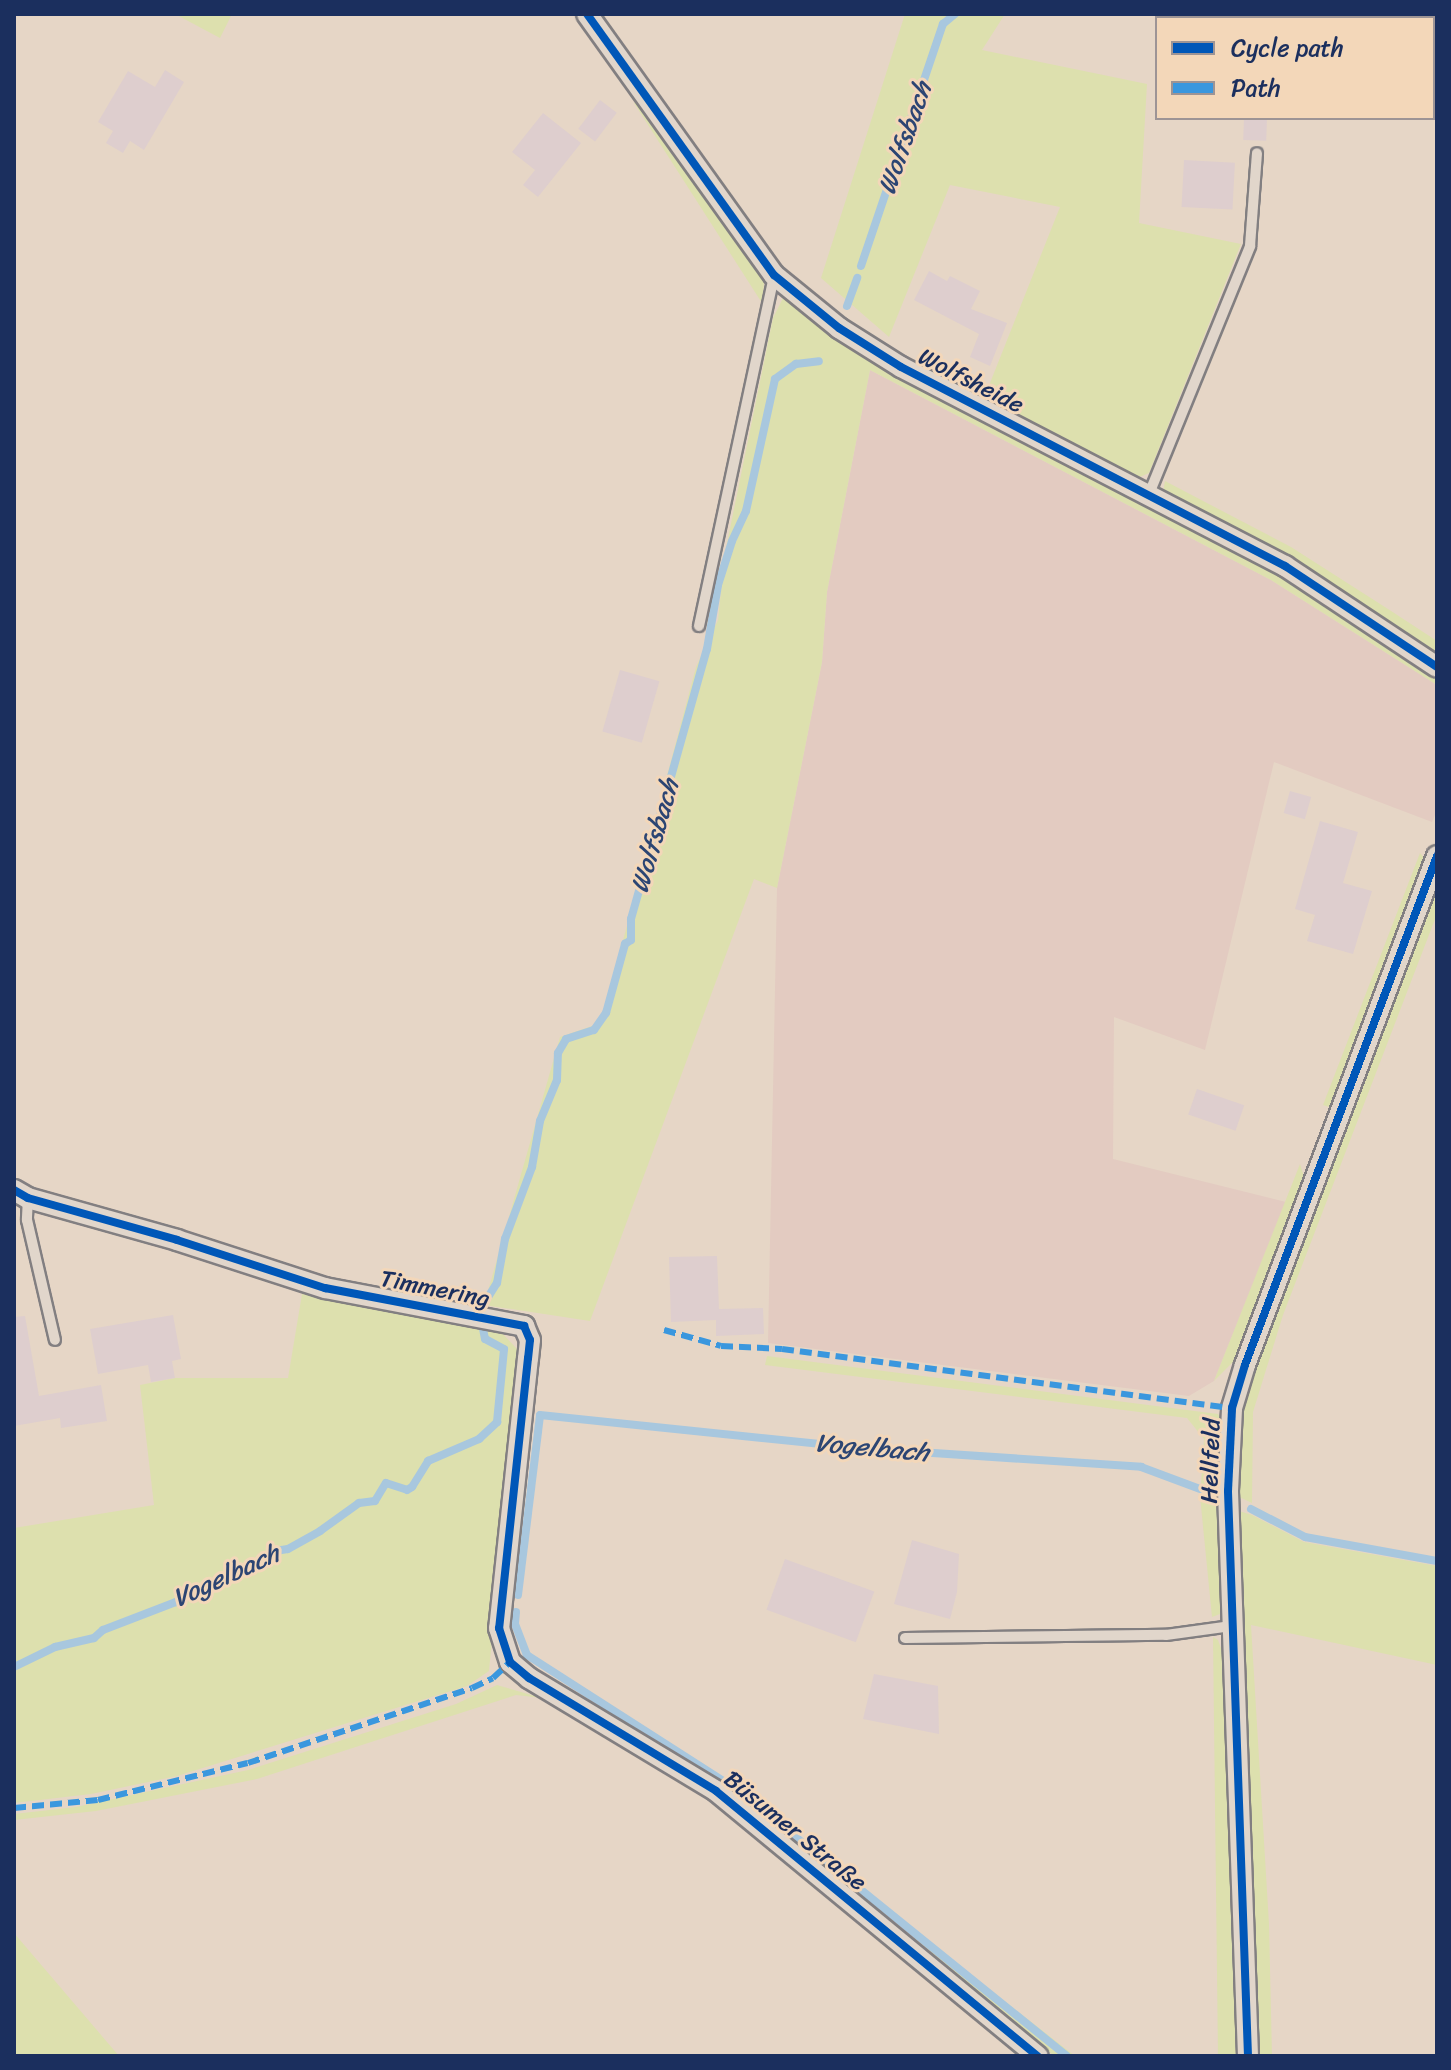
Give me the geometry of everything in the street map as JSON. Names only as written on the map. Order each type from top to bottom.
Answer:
[{"type":"street","name":"Wolfsheide","points":[[587,14],[774,275],[839,328],[901,367],[1285,566],[1437,667]]},
{"type":"street","name":"Hellfeld","points":[[1248,2056],[1246,1924],[1231,1626],[1228,1491],[1232,1408],[1250,1350],[1437,856]]},
{"type":"street","name":"Timmering","points":[[21,1194],[325,1288],[524,1326],[529,1349],[499,1628],[510,1662]]},
{"type":"street","name":"Büsumer Straße","points":[[510,1662],[529,1678],[716,1791],[1038,2056]]},
{"type":"lane","points":[[1149,494],[1250,246],[1257,153]]},
{"type":"lane","points":[[699,626],[774,275]]},
{"type":"lane","points":[[21,1194],[55,1340]]},
{"type":"lane","points":[[905,1638],[1166,1635],[1231,1626]]},
{"type":"shaded area","points":[[870,370],[1271,580],[1437,685],[1437,810],[1432,822],[1274,762],[1205,1050],[1114,1017],[1113,1159],[1286,1202],[1214,1381],[1189,1396],[768,1343],[777,888],[822,662],[827,592]]},
{"type":"green space","points":[[175,14],[232,14],[220,38]]},
{"type":"green space","points":[[905,14],[1005,14],[982,50],[1147,84],[1139,223],[1241,244],[1149,473],[1135,479],[977,396],[988,388],[1060,207],[950,185],[889,337],[821,278]]},
{"type":"green space","points":[[642,101],[756,267],[764,283],[762,303],[634,103]]},
{"type":"green space","points":[[783,298],[876,364],[1278,573],[1437,677],[1437,685],[1271,580],[870,370],[827,592],[822,662],[777,888],[754,879],[590,1321],[484,1305],[560,1037],[601,1023],[696,667],[718,620],[725,553],[773,318]]},
{"type":"green space","points":[[1165,481],[1291,547],[1388,609],[1437,641],[1437,656],[1163,492]]},
{"type":"green space","points":[[1420,853],[1425,859],[1332,1108],[1323,1105]]},
{"type":"green space","points":[[1437,884],[1437,914],[1283,1315],[1253,1412],[1252,1503],[1237,1496],[1241,1422],[1247,1390],[1290,1268]]},
{"type":"green space","points":[[1300,1164],[1305,1180],[1238,1357],[1214,1381]]},
{"type":"green space","points":[[302,1294],[498,1329],[520,1352],[489,1671],[467,1686],[177,1776],[91,1794],[14,1803],[14,1528],[154,1505],[140,1385],[175,1378],[288,1378]]},
{"type":"green space","points":[[767,1356],[1218,1414],[1224,1426],[1220,1490],[1201,1484],[1204,1439],[1187,1418],[765,1365]]},
{"type":"green space","points":[[1200,1496],[1220,1503],[1224,1604],[1220,1614],[1212,1617]]},
{"type":"green space","points":[[1236,1510],[1304,1542],[1437,1566],[1437,1665],[1251,1625],[1269,1924],[1272,2056],[1258,2056]]},
{"type":"green space","points":[[1213,1637],[1218,1640],[1223,1654],[1239,2056],[1218,2056]]},
{"type":"green space","points":[[497,1685],[542,1698],[516,1695],[257,1779],[96,1811],[14,1820],[14,1814],[76,1807],[248,1770],[456,1704]]},
{"type":"green space","points":[[737,1787],[938,1949],[1075,2056],[1054,2056]]},
{"type":"green space","points":[[14,1933],[119,2056],[14,2056]]},
{"type":"building","points":[[165,70],[184,82],[144,150],[130,141],[123,153],[106,143],[113,131],[98,122],[128,71],[155,87]]},
{"type":"building","points":[[600,100],[617,113],[595,141],[578,129]]},
{"type":"building","points":[[543,113],[581,143],[538,197],[523,185],[535,170],[512,152]]},
{"type":"building","points":[[1244,120],[1267,120],[1266,141],[1243,140]]},
{"type":"building","points":[[1184,160],[1235,163],[1232,210],[1182,207]]},
{"type":"building","points":[[929,271],[947,281],[950,276],[980,291],[971,309],[1007,323],[990,366],[970,357],[979,334],[914,300]]},
{"type":"building","points":[[620,670],[659,681],[642,743],[602,732]]},
{"type":"building","points":[[1290,791],[1311,797],[1305,819],[1284,813]]},
{"type":"building","points":[[1320,821],[1358,832],[1343,883],[1372,891],[1353,954],[1307,941],[1315,915],[1295,909]]},
{"type":"building","points":[[1197,1089],[1244,1105],[1235,1131],[1188,1115]]},
{"type":"building","points":[[717,1256],[719,1309],[763,1308],[764,1334],[716,1336],[716,1320],[671,1322],[669,1257]]},
{"type":"building","points":[[173,1315],[181,1359],[172,1361],[175,1378],[151,1382],[148,1365],[98,1374],[90,1329]]},
{"type":"building","points":[[25,1316],[39,1396],[101,1385],[107,1421],[61,1428],[60,1418],[14,1426],[14,1317]]},
{"type":"building","points":[[912,1540],[959,1554],[957,1592],[950,1619],[894,1604]]},
{"type":"building","points":[[785,1559],[874,1591],[856,1642],[767,1610]]},
{"type":"building","points":[[874,1674],[938,1686],[939,1734],[863,1719]]},
{"type":"waterway","name":"Wolfsbach","points":[[861,266],[943,24],[955,14]]},
{"type":"waterway","name":"Wolfsbach","points":[[847,306],[857,278]]},
{"type":"waterway","name":"Wolfsbach","points":[[480,1310],[497,1283],[505,1239],[532,1167],[540,1121],[557,1080],[558,1053],[566,1039],[594,1030],[606,1013],[625,944],[631,940],[631,919],[707,649],[718,585],[732,541],[746,511],[775,379],[796,364],[819,361]]},
{"type":"waterway","name":"Vogelbach","points":[[14,1667],[55,1647],[94,1638],[103,1630],[256,1566],[275,1551],[288,1549],[320,1531],[359,1503],[375,1501],[386,1483],[407,1490],[428,1461],[479,1439],[497,1422],[504,1349],[485,1339],[483,1329]]},
{"type":"waterway","name":"Vogelbach","points":[[518,1595],[540,1415],[858,1448],[1141,1467],[1200,1489]]},
{"type":"waterway","name":"Vogelbach","points":[[1251,1509],[1305,1537],[1437,1561]]},
{"type":"waterway","points":[[516,1612],[515,1624],[527,1655],[736,1789],[1067,2056]]},
{"type":"marked path","points":[[664,1330],[721,1346],[782,1349],[1232,1408]]},
{"type":"marked path","points":[[14,1808],[98,1800],[248,1763],[472,1688],[493,1678],[510,1662]]},
{"type":"cycle path","points":[[587,14],[774,275],[839,328],[901,367],[1285,566],[1437,667]]},
{"type":"cycle path","points":[[1248,2056],[1228,1491],[1232,1408],[1245,1365],[1437,856]]},
{"type":"cycle path","points":[[14,1190],[28,1198],[177,1240],[325,1288],[524,1326],[530,1340],[499,1628],[510,1662],[529,1678],[716,1791],[1038,2056]]}]
